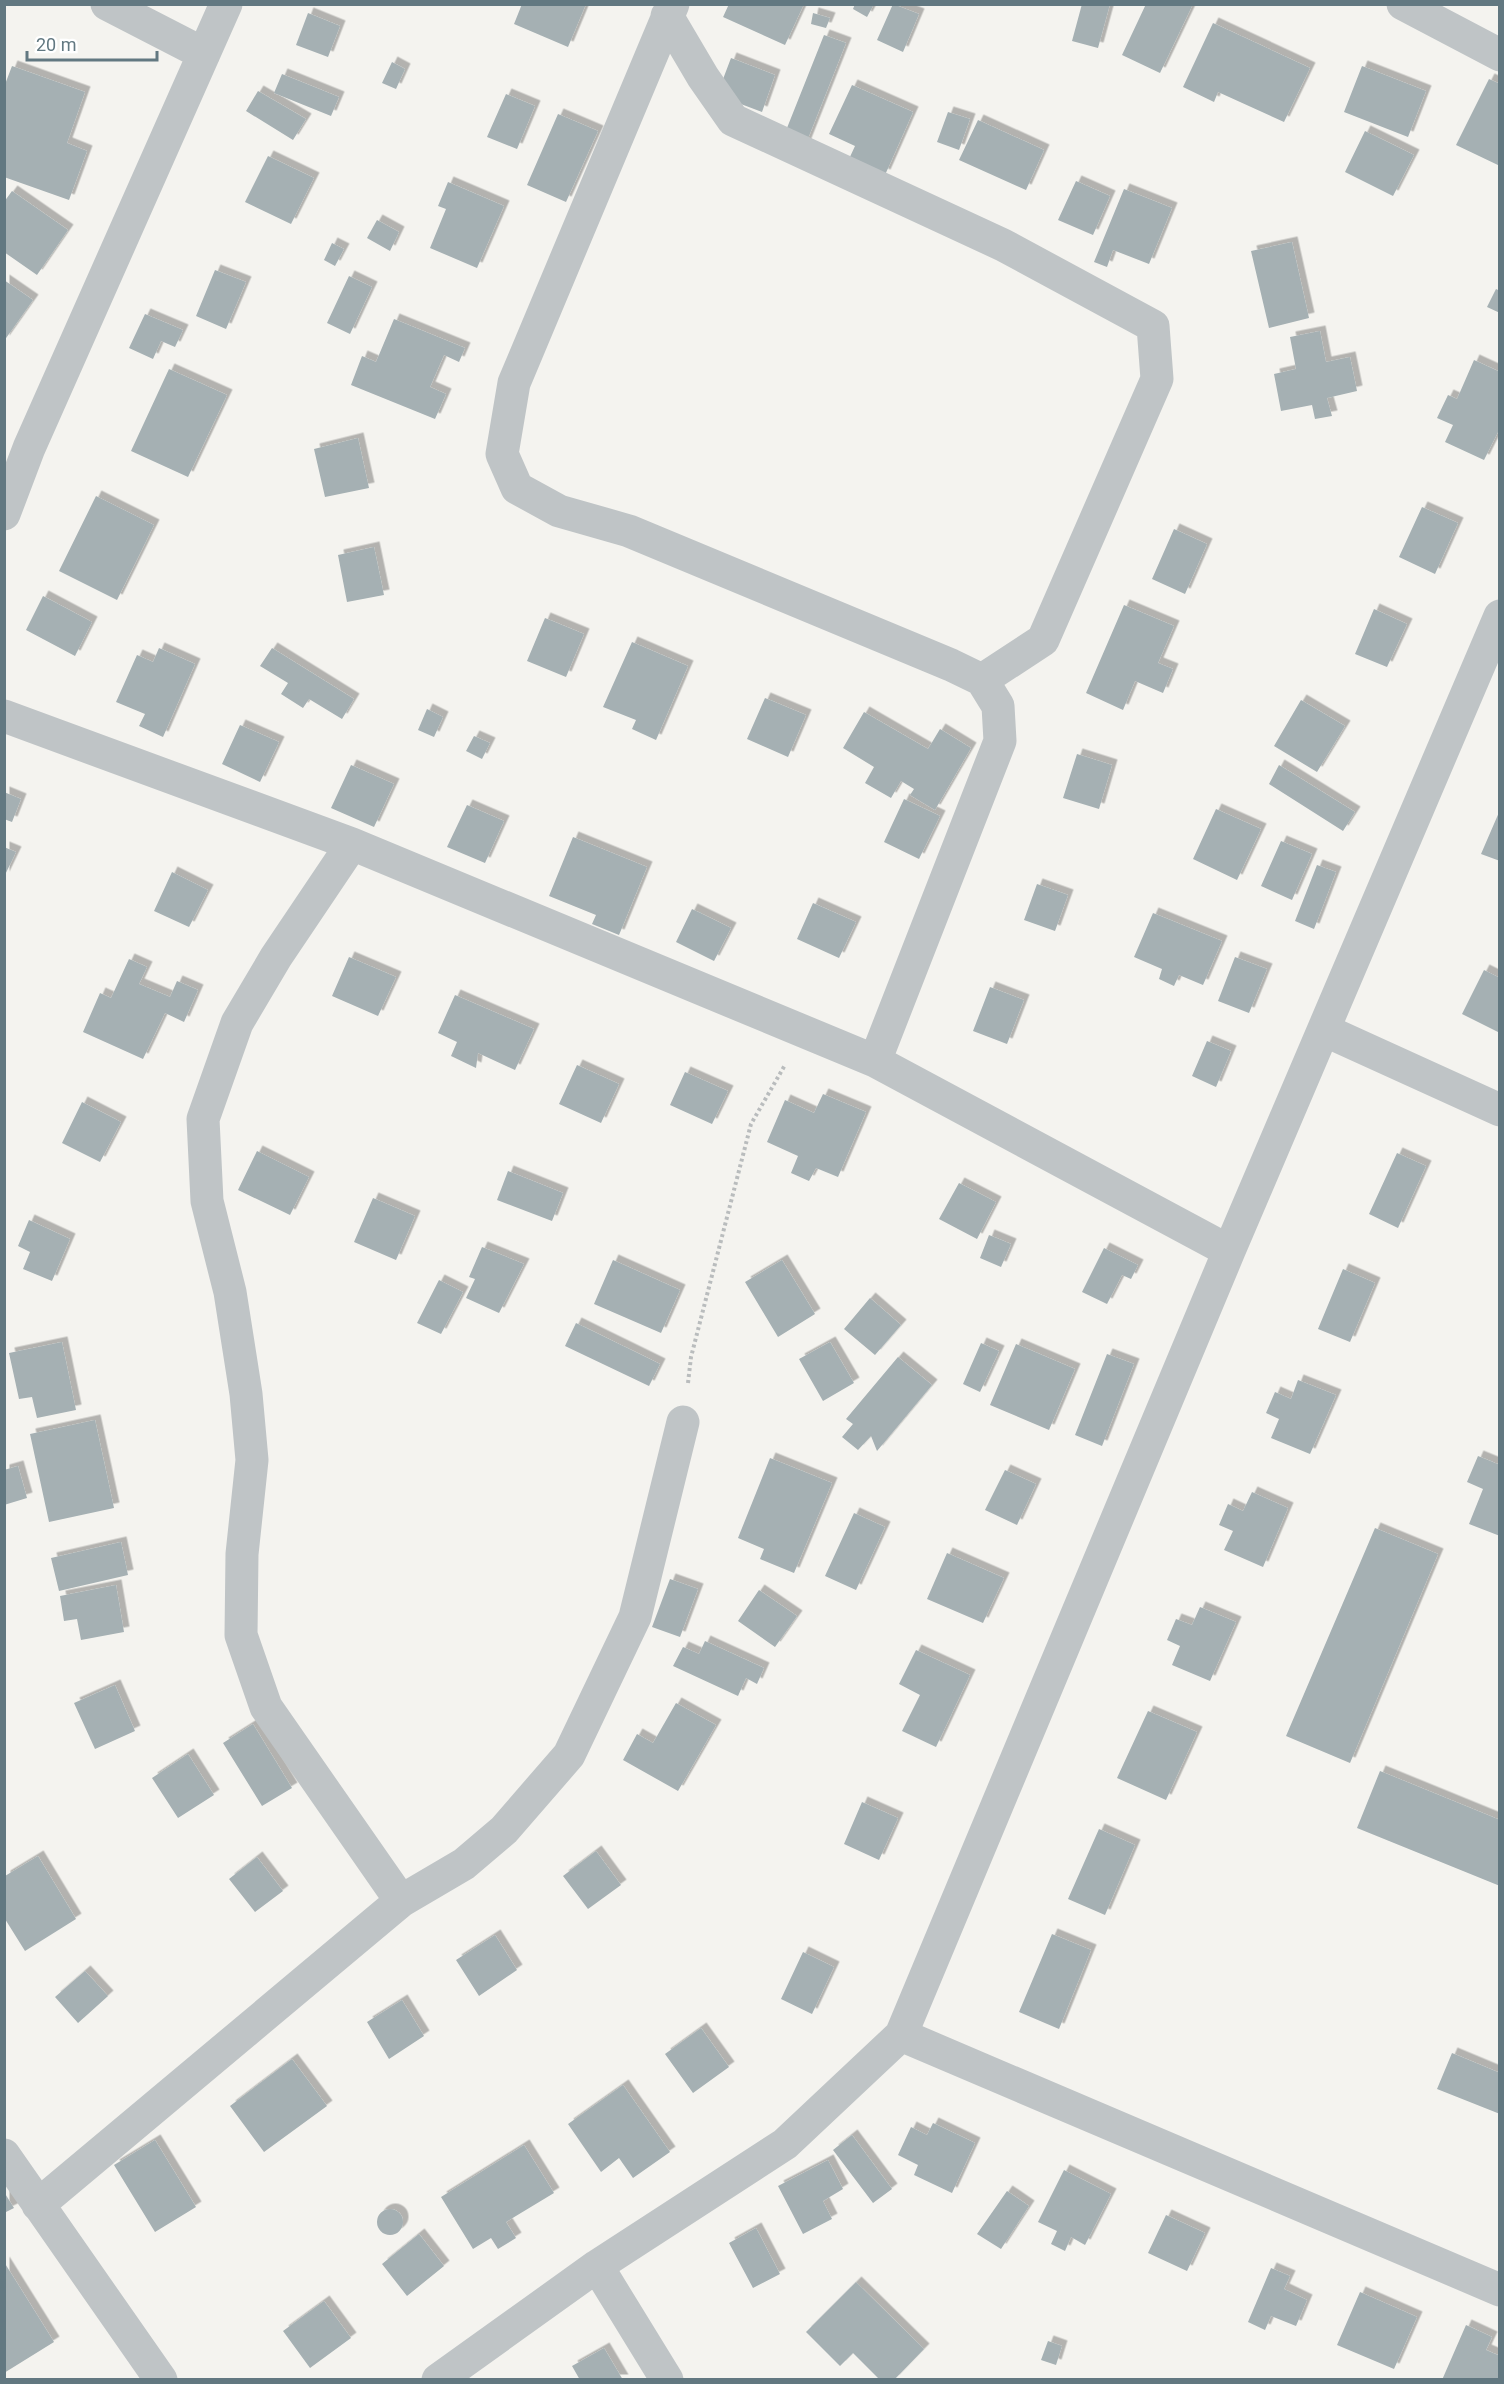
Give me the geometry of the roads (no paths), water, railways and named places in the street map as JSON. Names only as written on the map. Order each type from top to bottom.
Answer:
[{"type":"street","points":[[107,4],[204,54]]},
{"type":"street","points":[[4,514],[17,442],[226,4]]},
{"type":"street","points":[[1403,4],[1500,55]]},
{"type":"street","points":[[670,10],[703,77],[733,120],[1003,245],[1153,326],[1156,379],[1043,640],[982,680]]},
{"type":"street","points":[[670,10],[514,382],[502,454],[517,488],[559,511],[628,531],[951,665],[982,680],[998,706],[1000,741],[875,1061]]},
{"type":"street","points":[[438,2379],[597,2266],[785,2144],[901,2035],[1229,1251],[1500,616]]},
{"type":"street","points":[[4,716],[352,844],[875,1061],[1229,1251]]},
{"type":"street","points":[[352,844],[276,957],[237,1023],[203,1119],[207,1201],[230,1292],[246,1394],[252,1460],[242,1554],[241,1635],[267,1707],[401,1901]]},
{"type":"street","points":[[1324,1030],[1500,1110]]},
{"type":"street","points":[[38,2205],[401,1901],[464,1864],[504,1830],[569,1755],[635,1617],[683,1422]]},
{"type":"street","points":[[901,2035],[1500,2290]]},
{"type":"street","points":[[4,2155],[161,2379]]},
{"type":"street","points":[[597,2266],[667,2379]]}]
